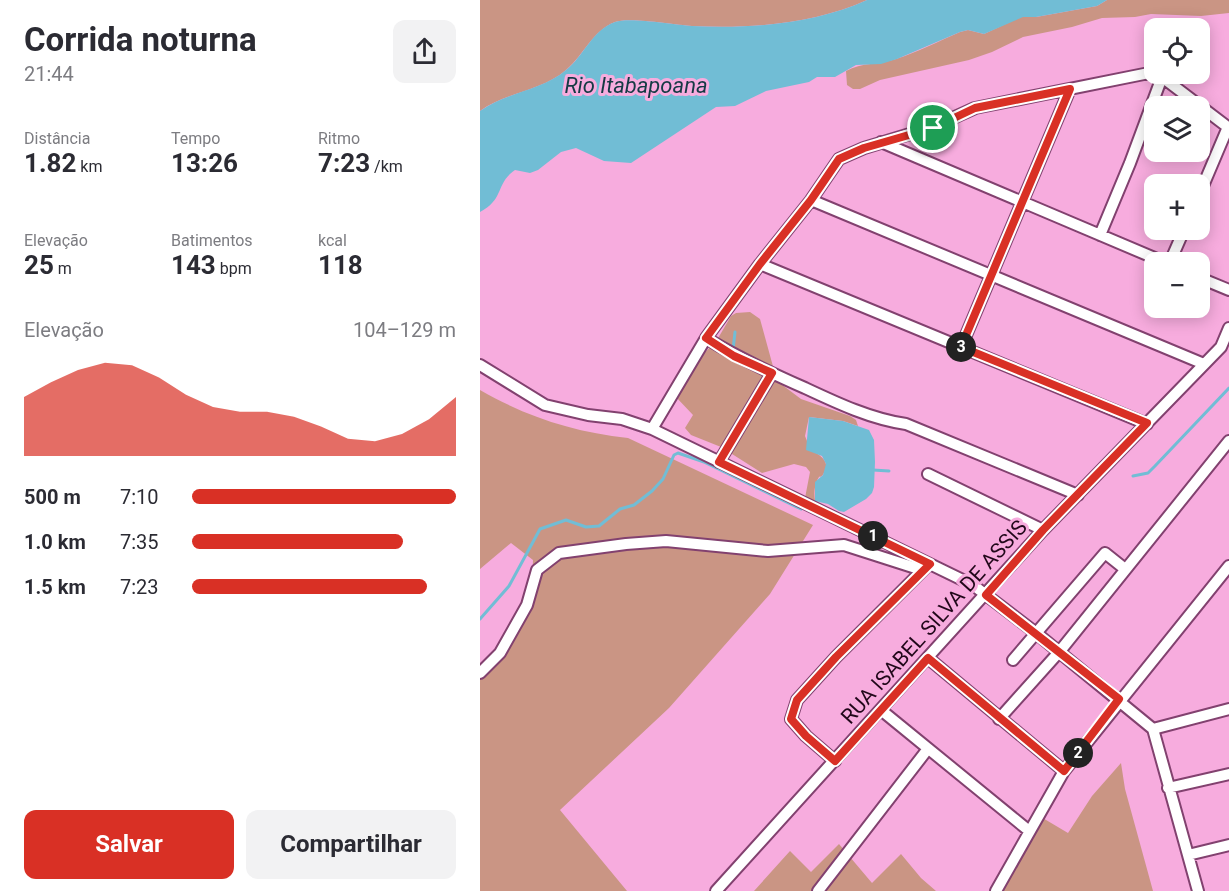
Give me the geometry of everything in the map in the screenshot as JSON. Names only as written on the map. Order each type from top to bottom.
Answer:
[{"type":"street","points":[[652,429],[706,338],[760,264],[811,200],[839,159],[881,142],[933,128],[975,108],[1144,74]]},
{"type":"street","points":[[1100,235],[1130,164],[1159,84]]},
{"type":"street","points":[[1171,84],[1229,127],[1208,174]]},
{"type":"street","points":[[961,347],[1070,89]]},
{"type":"street","points":[[881,142],[1144,254]]},
{"type":"street","points":[[811,200],[990,277],[1204,364]]},
{"type":"street","points":[[760,264],[1147,423]]},
{"type":"street","points":[[1210,282],[1229,290]]},
{"type":"street","name":"RUA ISABEL SILVA DE ASSIS","points":[[716,891],[1043,530],[1221,347],[1229,328]]},
{"type":"street","points":[[706,338],[734,356],[829,399],[888,422],[906,424],[1078,495]]},
{"type":"street","points":[[480,365],[545,405],[588,415],[622,419],[652,429],[926,567]]},
{"type":"street","points":[[719,462],[772,373]]},
{"type":"street","points":[[999,719],[1060,651],[1229,441]]},
{"type":"street","points":[[928,474],[1043,530]]},
{"type":"street","points":[[480,673],[500,653],[526,605],[537,570],[559,553],[666,541],[720,548],[768,550],[844,545],[926,567],[973,585],[1060,651],[1153,729],[1198,891]]},
{"type":"street","points":[[1013,660],[1105,553],[1125,569]]},
{"type":"street","points":[[996,891],[1064,771],[1119,699],[1229,566]]},
{"type":"street","points":[[835,761],[806,736],[791,719],[797,700],[926,567]]},
{"type":"street","points":[[928,658],[1064,771]]},
{"type":"street","points":[[1153,729],[1229,709]]},
{"type":"street","points":[[880,710],[1029,830]]},
{"type":"street","points":[[818,891],[927,750]]},
{"type":"street","points":[[1168,788],[1229,774]]},
{"type":"street","points":[[1188,855],[1229,845]]},
{"type":"shaded area","points":[[480,0],[867,0],[804,20],[759,25],[714,27],[641,21],[615,22],[600,31],[572,64],[556,77],[480,111]]},
{"type":"shaded area","points":[[1107,0],[1229,0],[1229,13],[1201,16],[1151,14],[1102,18],[1023,37],[969,60],[880,80],[860,89],[853,89],[847,85],[846,71],[852,68],[896,59],[960,32],[968,30],[984,34],[1023,16],[1036,17],[1097,6]]},
{"type":"shaded area","points":[[750,312],[760,319],[777,381],[801,399],[856,420],[858,426],[843,421],[809,417],[805,436],[811,451],[821,456],[826,465],[824,473],[816,484],[815,501],[807,502],[805,498],[810,472],[806,467],[794,464],[762,473],[721,447],[691,435],[685,428],[693,415],[675,396],[683,375],[717,340],[731,316],[736,313]]},
{"type":"shaded area","points":[[480,390],[515,408],[551,422],[589,432],[628,438],[813,525],[770,594],[669,708],[560,810],[627,891],[480,891],[480,675],[511,633],[532,587],[533,560],[511,543],[480,569]]},
{"type":"shaded area","points":[[1121,763],[1125,789],[1153,891],[992,891],[1041,817],[1068,833],[1092,796]]},
{"type":"shaded area","points":[[839,844],[872,883],[901,854],[921,878],[936,891],[754,891],[790,851],[811,872]]},
{"type":"water","name":"Rio Itabapoana","points":[[867,0],[1107,0],[1097,6],[1036,17],[1023,17],[984,34],[968,30],[960,32],[881,64],[856,65],[835,77],[817,77],[809,82],[766,91],[735,106],[716,107],[631,163],[604,161],[576,148],[561,152],[538,170],[530,173],[515,170],[509,175],[493,202],[480,212],[480,111],[556,77],[572,64],[594,37],[607,26],[615,22],[631,20],[692,26],[736,27],[781,23],[825,15]]},
{"type":"water","points":[[809,417],[843,421],[869,430],[874,440],[875,462],[872,493],[844,512],[828,504],[815,501],[815,482],[823,475],[826,464],[822,456],[806,450]]},
{"type":"waterway","points":[[733,350],[735,332]]},
{"type":"waterway","points":[[1133,476],[1148,473],[1229,388]]},
{"type":"waterway","points":[[480,619],[509,586],[540,529],[566,520],[586,527],[599,526],[620,509],[634,505],[652,491],[663,479],[674,455],[678,453],[704,462],[801,509]]},
{"type":"waterway","points":[[873,470],[889,471]]},
{"type":"route","points":[[1070,89],[961,347],[1147,423],[1043,530],[986,595],[1119,699],[1064,771],[928,658],[835,761],[806,736],[791,719],[797,700],[836,657],[930,564],[719,462],[772,373],[734,356],[706,338],[760,264],[811,200],[839,159],[881,142],[933,128],[975,108],[1070,89]]}]
